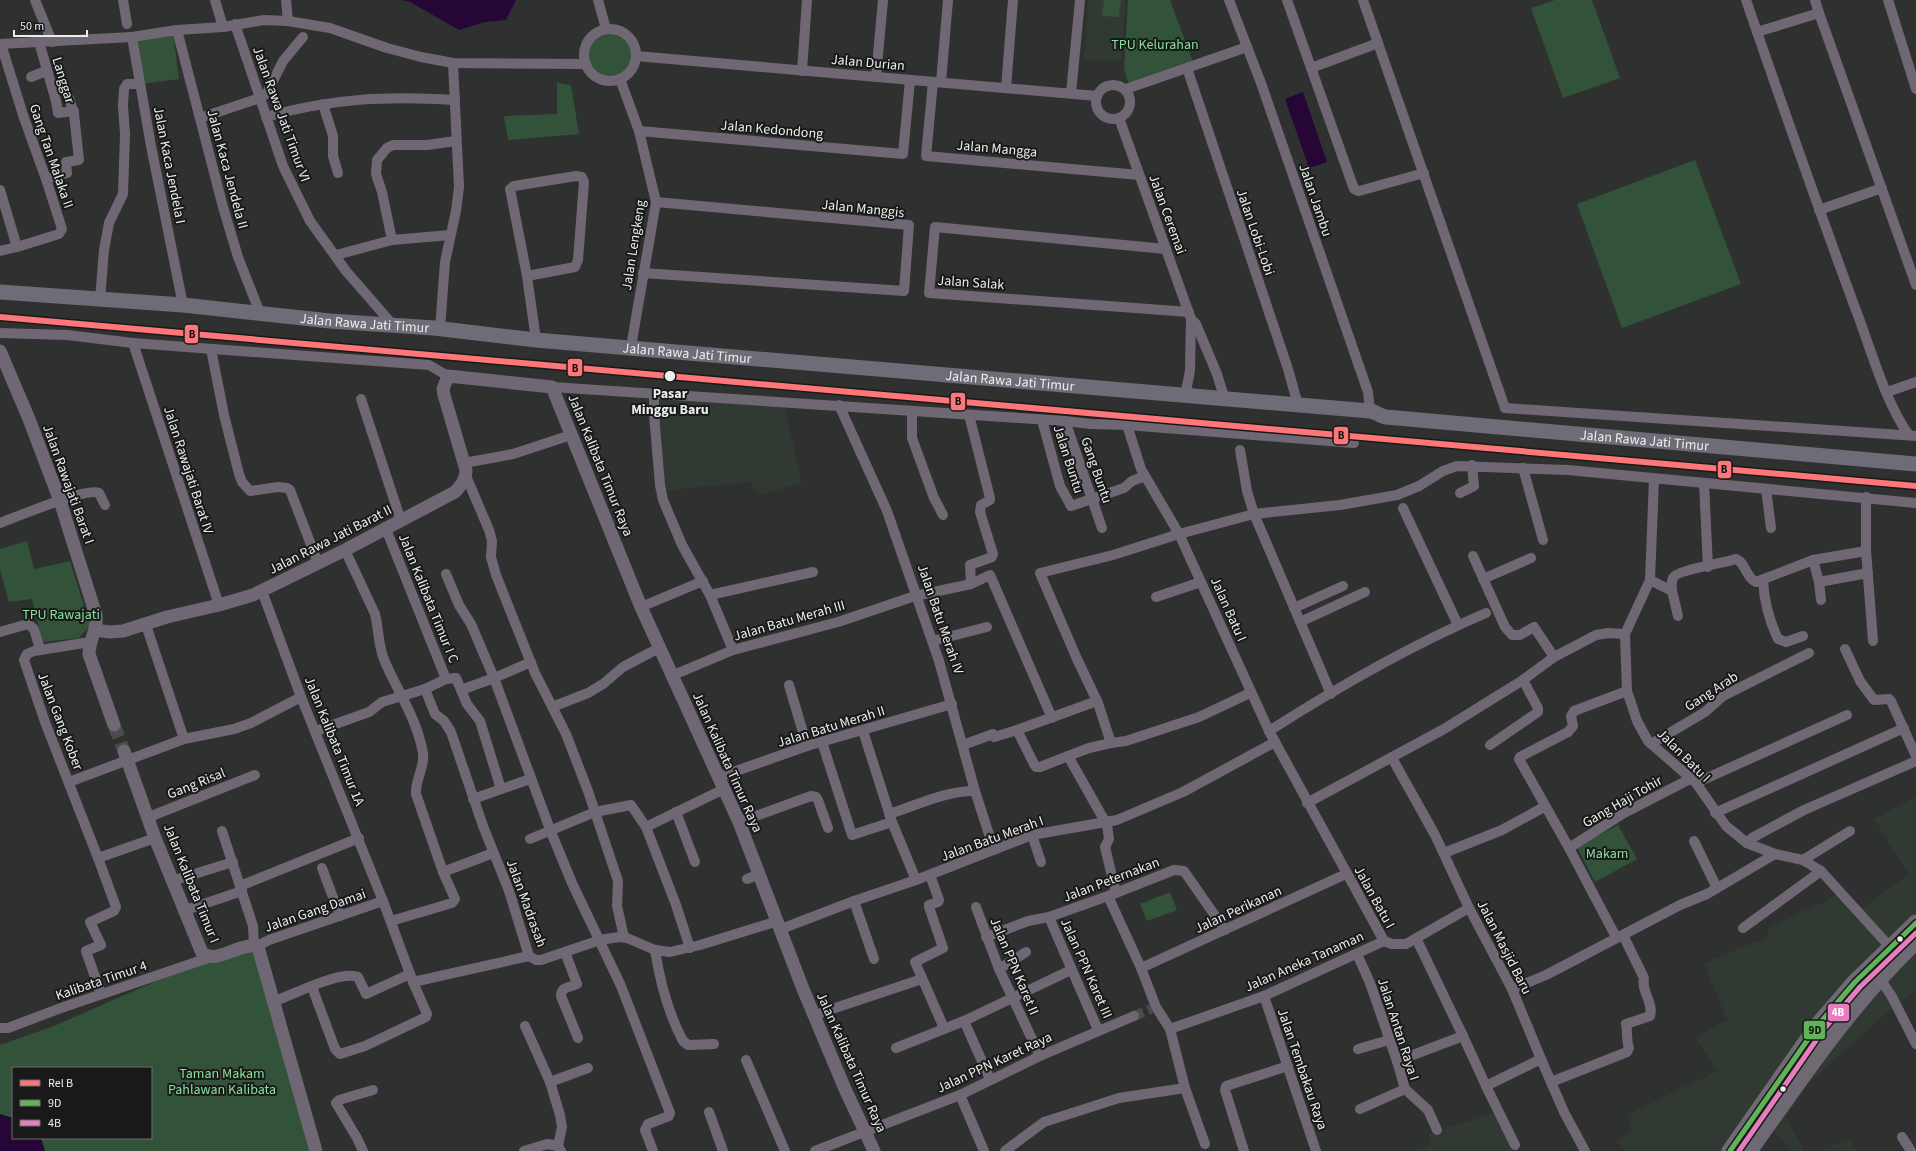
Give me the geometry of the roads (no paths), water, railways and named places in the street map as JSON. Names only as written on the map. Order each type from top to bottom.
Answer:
[{"type":"main road","name":"Jalan Rawa Jati Timur","points":[[0,292],[100,300],[183,299],[260,313],[330,321],[440,329],[536,340],[631,347],[1225,400],[1373,411],[1380,408],[1395,409],[1602,429],[1916,455]]},
{"type":"main road","name":"Jalan Rawa Jati Timur","points":[[1373,411],[1379,416],[1386,417],[1916,464]]},
{"type":"main road","points":[[1730,1151],[1818,1025],[1855,982],[1916,923]]},
{"type":"main road","points":[[1749,1151],[1821,1048],[1880,979],[1916,942]]},
{"type":"street","points":[[36,0],[52,42]]},
{"type":"street","points":[[123,0],[127,24]]},
{"type":"street","points":[[216,0],[223,27]]},
{"type":"street","points":[[286,0],[288,21]]},
{"type":"street","points":[[598,0],[606,29]]},
{"type":"street","points":[[802,71],[807,0]]},
{"type":"street","points":[[876,77],[883,0]]},
{"type":"street","points":[[937,82],[948,0]]},
{"type":"street","points":[[1006,88],[1013,0]]},
{"type":"street","points":[[1071,94],[1080,0]]},
{"type":"street","name":"Jalan Jambu","points":[[1229,0],[1247,47],[1368,392],[1373,411]]},
{"type":"street","points":[[1287,0],[1354,190],[1359,191],[1424,173]]},
{"type":"street","points":[[1363,0],[1505,408],[1913,436]]},
{"type":"street","points":[[1746,0],[1819,210],[1887,392],[1902,426],[1913,436]]},
{"type":"street","points":[[1815,0],[1916,285]]},
{"type":"street","points":[[1888,0],[1916,89]]},
{"type":"street","points":[[1757,32],[1819,13]]},
{"type":"street","points":[[1,44],[133,39],[177,30],[223,27],[264,20],[288,21],[330,28],[387,48],[421,57],[453,63],[582,64],[600,79],[610,81],[620,79],[631,70],[636,56],[635,47],[631,39],[624,32],[615,29],[606,29],[597,32],[590,38],[585,46],[582,64]]},
{"type":"street","name":"Jalan Rawa Jati Timur VI","points":[[235,24],[283,166],[296,195],[323,241],[336,255],[346,271],[393,326]]},
{"type":"street","name":"Jalan Kaca Jendela II","points":[[177,30],[211,166],[238,257],[260,313]]},
{"type":"street","points":[[200,118],[260,98],[267,93],[283,61],[303,36]]},
{"type":"street","name":"Jalan Kaca Jendela I","points":[[133,39],[151,146],[183,299]]},
{"type":"street","name":"Langgar","points":[[39,42],[46,71],[56,101],[57,112],[77,112],[79,160],[66,162],[67,173],[46,179]]},
{"type":"street","points":[[1311,68],[1378,43]]},
{"type":"street","name":"Gang Tan Malaka II","points":[[1,44],[62,232],[17,247]]},
{"type":"street","points":[[1126,89],[1131,103],[1129,110],[1119,118],[1106,118],[1101,114],[1097,108],[1097,96],[1100,90],[1106,86],[1113,84],[1126,89],[1247,47]]},
{"type":"street","name":"Jalan Durian","points":[[636,56],[1097,96]]},
{"type":"street","points":[[440,329],[445,262],[456,211],[459,187],[453,63]]},
{"type":"street","name":"Jalan Lobi-Lobi","points":[[1186,68],[1285,361],[1298,405]]},
{"type":"street","points":[[31,77],[46,71]]},
{"type":"street","name":"Jalan Lengkeng","points":[[620,79],[639,131],[656,202],[631,347]]},
{"type":"street","name":"Jalan Kedondong","points":[[639,131],[903,154],[910,80]]},
{"type":"street","name":"Jalan Mangga","points":[[937,82],[926,156],[1139,176]]},
{"type":"street","points":[[100,300],[104,250],[109,223],[123,194],[125,134],[123,106],[124,89],[127,84],[140,84]]},
{"type":"street","points":[[266,117],[323,104],[360,99],[387,97],[454,100]]},
{"type":"street","points":[[69,98],[77,112]]},
{"type":"street","points":[[323,104],[333,136],[333,156],[338,173]]},
{"type":"street","name":"Jalan Ceremai","points":[[1119,118],[1190,315],[1196,324],[1214,366],[1225,400]]},
{"type":"street","points":[[392,240],[382,192],[376,174],[377,160],[387,148],[393,145],[427,145],[456,141]]},
{"type":"street","points":[[527,276],[575,267],[578,260],[584,182],[582,177],[576,176],[514,186],[510,189],[527,276],[536,340]]},
{"type":"street","points":[[1819,210],[1882,188]]},
{"type":"street","points":[[0,190],[17,247],[0,251]]},
{"type":"street","name":"Jalan Manggis","points":[[643,273],[904,291],[908,225],[656,202]]},
{"type":"street","name":"Jalan Salak","points":[[1166,249],[935,228],[929,293],[1190,315]]},
{"type":"street","points":[[336,255],[392,240],[450,236]]},
{"type":"street","name":"Jalan Ceremai","points":[[1186,396],[1190,370],[1190,315]]},
{"type":"street","points":[[0,333],[67,335],[133,343],[429,365],[448,376],[552,387],[654,395],[838,405],[1091,424],[1127,425],[1354,443]]},
{"type":"street","name":"Jalan Rawajati Barat IV","points":[[133,343],[219,605]]},
{"type":"street","points":[[211,349],[224,414],[242,482],[250,491],[278,487],[287,488],[290,490],[318,563]]},
{"type":"street","name":"Jalan Rawajati Barat I","points":[[0,351],[29,419],[60,501],[96,615],[93,636]]},
{"type":"street","points":[[448,376],[444,389],[444,395],[465,469],[489,530],[492,541],[491,557],[496,575],[531,662],[575,757],[595,812],[618,881],[617,906],[624,937]]},
{"type":"street","points":[[1887,392],[1916,382]]},
{"type":"street","name":"Jalan Kalibata Timur Raya","points":[[552,387],[641,607],[739,822],[814,1016],[874,1151]]},
{"type":"street","points":[[654,395],[654,414],[660,485],[663,500],[676,532],[710,595],[733,650]]},
{"type":"street","points":[[361,399],[401,521]]},
{"type":"street","name":"Jalan Batu Merah IV","points":[[838,405],[886,512],[932,641],[952,704],[975,791],[994,850]]},
{"type":"street","points":[[912,411],[912,438],[934,498],[944,515]]},
{"type":"street","points":[[969,415],[990,498],[990,500],[981,505],[980,512],[993,554],[992,557],[970,565],[971,584]]},
{"type":"street","name":"Jalan Buntu","points":[[1042,420],[1060,486],[1071,506],[1091,500]]},
{"type":"street","name":"Gang Buntu","points":[[1065,421],[1091,500],[1102,528]]},
{"type":"street","name":"Jalan Batu I","points":[[1127,425],[1146,476],[1179,534],[1250,693],[1307,803],[1384,941]]},
{"type":"street","points":[[465,469],[571,436]]},
{"type":"street","points":[[1240,450],[1247,491],[1254,514],[1331,694]]},
{"type":"street","points":[[1460,493],[1474,486],[1472,465]]},
{"type":"street","points":[[1110,742],[1097,701],[1040,573],[1113,555],[1179,534],[1254,514],[1340,505],[1397,495],[1419,486],[1443,471],[1456,466],[1472,465],[1568,470],[1654,479],[1866,497],[1916,503]]},
{"type":"street","points":[[1523,468],[1543,540]]},
{"type":"street","name":"Jalan Rawa Jati Barat II","points":[[93,636],[146,625],[166,617],[219,605],[262,591],[346,550],[455,492],[462,484],[465,469]]},
{"type":"street","points":[[1091,500],[1124,488],[1132,481],[1146,476]]},
{"type":"street","name":"Jalan Batu I","points":[[1654,479],[1650,580],[1625,634],[1627,691],[1637,721],[1651,744],[1693,781],[1726,826],[1747,843],[1775,854],[1803,860],[1820,871],[1890,947]]},
{"type":"street","points":[[1704,483],[1708,567]]},
{"type":"street","points":[[1766,489],[1771,528]]},
{"type":"street","points":[[0,523],[60,501],[95,491],[101,495],[105,504]]},
{"type":"street","points":[[1866,497],[1866,551],[1873,641]]},
{"type":"street","points":[[1403,508],[1458,625]]},
{"type":"street","name":"Jalan Kalibata Timur I C","points":[[386,529],[446,678]]},
{"type":"street","points":[[346,550],[375,614],[385,662],[403,696],[417,732],[423,752],[422,769],[416,784],[416,794],[443,872],[455,899],[453,902],[391,921]]},
{"type":"street","points":[[1678,616],[1672,591],[1673,578],[1676,574],[1699,567],[1708,567],[1736,559],[1740,561],[1752,580],[1756,582],[1813,560],[1866,551]]},
{"type":"street","points":[[1473,556],[1505,627],[1512,635],[1520,635],[1534,627],[1554,657]]},
{"type":"street","points":[[1483,580],[1531,558]]},
{"type":"street","points":[[1813,560],[1819,582],[1821,600]]},
{"type":"street","points":[[710,595],[813,572]]},
{"type":"street","points":[[1819,582],[1868,573]]},
{"type":"street","points":[[446,574],[494,678],[550,832],[572,883],[622,986],[670,1113],[669,1116],[648,1124],[645,1130],[653,1151]]},
{"type":"street","name":"Jalan Batu Merah III","points":[[672,676],[733,650],[838,622],[915,596],[971,584],[990,575],[1052,718]]},
{"type":"street","points":[[1650,580],[1672,591]]},
{"type":"street","points":[[1763,580],[1767,608],[1772,626],[1778,639],[1786,642],[1803,636]]},
{"type":"street","points":[[641,607],[703,581]]},
{"type":"street","points":[[1156,597],[1201,582]]},
{"type":"street","points":[[1294,608],[1343,586]]},
{"type":"street","name":"Jalan Kalibata Timur 1A","points":[[262,591],[301,696],[427,1014],[426,1017],[365,1046],[340,1054],[335,1049],[312,987]]},
{"type":"street","points":[[1300,622],[1365,592]]},
{"type":"street","points":[[1269,731],[1331,694],[1458,625],[1486,613]]},
{"type":"street","points":[[0,632],[28,624],[34,629],[40,649]]},
{"type":"street","points":[[146,625],[184,739]]},
{"type":"street","points":[[932,641],[988,627]]},
{"type":"street","points":[[1307,803],[1392,758],[1523,680],[1554,657],[1596,635],[1608,633],[1625,634]]},
{"type":"street","points":[[93,636],[90,660],[114,725]]},
{"type":"street","name":"Jalan Gang Kober","points":[[93,636],[40,649],[27,654],[24,663],[116,907],[114,911],[90,922],[101,945],[86,951],[101,994]]},
{"type":"street","points":[[552,707],[588,693],[603,684],[623,667],[659,648]]},
{"type":"street","points":[[1845,649],[1860,681],[1874,700],[1889,699],[1916,756]]},
{"type":"street","name":"Gang Arab","points":[[1651,744],[1705,712],[1723,696],[1809,653]]},
{"type":"street","points":[[461,690],[531,662]]},
{"type":"street","points":[[316,731],[369,712],[382,702],[425,688],[446,678],[456,678],[467,704],[480,721],[501,789]]},
{"type":"street","points":[[1490,745],[1538,712],[1538,708],[1523,680]]},
{"type":"street","points":[[789,685],[807,746]]},
{"type":"street","name":"Jalan Madrasah","points":[[425,688],[435,714],[444,721],[451,732],[473,799],[509,891],[529,956],[536,960],[541,960],[600,940],[624,937],[656,950],[670,952],[779,925]]},
{"type":"street","points":[[1551,1082],[1627,1052],[1629,1048],[1626,1039],[1628,1034],[1626,1024],[1650,1016],[1652,1012],[1642,985],[1644,978],[1544,807],[1519,762],[1520,756],[1568,732],[1572,726],[1570,716],[1574,711],[1627,691]]},
{"type":"street","points":[[1017,730],[1036,767],[1110,742],[1126,741],[1200,717],[1250,693]]},
{"type":"street","points":[[69,782],[126,756],[130,759],[184,739],[234,729],[251,723],[301,696]]},
{"type":"street","points":[[963,745],[993,734],[994,737],[1017,730],[1097,701]]},
{"type":"street","name":"Jalan Batu Merah II","points":[[646,827],[676,812],[721,783],[807,746],[952,704]]},
{"type":"street","name":"Gang Haji Tohir","points":[[1569,848],[1624,813],[1693,781],[1847,715]]},
{"type":"street","points":[[1715,813],[1904,728]]},
{"type":"street","points":[[863,731],[890,818],[916,880]]},
{"type":"street","points":[[822,742],[852,835],[940,795],[960,791],[975,791]]},
{"type":"street","name":"Jalan Batu Merah I","points":[[779,925],[916,880],[1032,835],[1117,820],[1183,792],[1275,742]]},
{"type":"street","name":"Jalan Kalibata Timur I","points":[[126,756],[148,820],[183,911],[202,953],[211,957],[255,946]]},
{"type":"street","points":[[1068,756],[1105,822],[1109,834],[1109,839],[1105,847],[1112,894],[1141,968],[1153,1008],[1170,1029],[1185,1088],[1205,1144]]},
{"type":"street","name":"Jalan Masjid Baru","points":[[1392,758],[1444,853],[1470,908],[1512,989],[1551,1082],[1585,1151]]},
{"type":"street","points":[[1747,843],[1752,838],[1804,810],[1916,760]]},
{"type":"street","name":"Gang Risal","points":[[148,820],[154,815],[255,775]]},
{"type":"street","points":[[473,799],[530,779]]},
{"type":"street","points":[[739,822],[811,796],[816,797],[818,800],[828,828]]},
{"type":"street","points":[[530,839],[550,832],[595,812],[632,805],[646,827],[676,905],[690,948]]},
{"type":"street","points":[[1444,853],[1502,830],[1544,807]]},
{"type":"street","points":[[676,812],[695,862]]},
{"type":"street","name":"Jalan Gang Damai","points":[[222,831],[253,926],[255,946],[383,901]]},
{"type":"street","points":[[1803,860],[1850,831]]},
{"type":"street","points":[[1032,835],[1040,862]]},
{"type":"street","points":[[98,858],[155,838]]},
{"type":"street","points":[[183,911],[358,838]]},
{"type":"street","points":[[1694,841],[1717,888]]},
{"type":"street","points":[[443,872],[494,853]]},
{"type":"street","points":[[1512,989],[1572,962],[1680,905],[1717,888],[1775,854]]},
{"type":"street","points":[[172,881],[232,862]]},
{"type":"street","points":[[322,868],[340,916]]},
{"type":"street","name":"Jalan Peternakan","points":[[986,937],[1028,921],[1049,917],[1174,870],[1184,871],[1225,930]]},
{"type":"street","points":[[1743,928],[1820,871]]},
{"type":"street","points":[[747,879],[760,874]]},
{"type":"street","name":"Jalan Perikanan","points":[[1141,968],[1346,874]]},
{"type":"street","points":[[930,875],[939,900],[938,902],[929,905],[929,907],[943,948],[915,961],[944,1028]]},
{"type":"street","points":[[854,901],[874,959]]},
{"type":"street","name":"Jalan PPN Karet II","points":[[976,907],[999,969],[1040,1056]]},
{"type":"street","name":"Jalan Aneka Tanaman","points":[[1170,1029],[1264,996],[1384,941],[1399,945],[1406,944],[1470,908]]},
{"type":"street","name":"Jalan PPN Karet III","points":[[1049,917],[1098,1030]]},
{"type":"street","points":[[1416,938],[1515,1145]]},
{"type":"street","points":[[255,946],[260,950],[273,1002],[316,1151]]},
{"type":"street","points":[[656,950],[661,984],[667,1006],[683,1041],[688,1045],[714,1044]]},
{"type":"street","points":[[565,952],[577,984],[563,988],[561,991],[561,996],[578,1038]]},
{"type":"street","points":[[999,969],[1026,952]]},
{"type":"street","name":"Jalan Antan Raya I","points":[[1357,954],[1370,983],[1405,1089],[1360,1109]]},
{"type":"street","points":[[273,1002],[334,977],[351,974],[358,977],[363,990],[366,994],[370,994],[412,978],[529,956]]},
{"type":"street","name":"Kalibata Timur 4","points":[[0,1028],[8,1028],[101,994],[211,957]]},
{"type":"street","points":[[896,1048],[964,1021],[1071,970]]},
{"type":"street","points":[[814,1016],[922,978]]},
{"type":"street","points":[[1880,979],[1892,994],[1916,1044]]},
{"type":"street","name":"Jalan Tembakau Raya","points":[[1264,996],[1316,1151]]},
{"type":"street","name":"Jalan PPN Karet Raya","points":[[815,1151],[960,1095],[990,1079],[1040,1056],[1098,1030],[1134,1016]]},
{"type":"street","points":[[964,1021],[990,1079]]},
{"type":"street","points":[[524,1151],[547,1144],[560,1148],[562,1121],[550,1082],[525,1026]]},
{"type":"street","points":[[1397,1061],[1462,1036]]},
{"type":"street","points":[[1358,1049],[1389,1040]]},
{"type":"street","points":[[1486,1086],[1541,1059]]},
{"type":"street","points":[[746,1060],[785,1151]]},
{"type":"street","points":[[1244,1151],[1225,1090],[1226,1086],[1288,1066]]},
{"type":"street","points":[[550,1082],[588,1068]]},
{"type":"street","points":[[1005,1151],[1044,1122],[1119,1098],[1185,1088]]},
{"type":"street","points":[[1405,1089],[1428,1110],[1437,1130]]},
{"type":"street","points":[[363,1151],[336,1103],[339,1100],[373,1090]]},
{"type":"street","points":[[960,1095],[984,1151]]},
{"type":"street","points":[[708,1112],[723,1151]]},
{"type":"street","points":[[1902,1137],[1911,1151]]},
{"type":"tunnel","points":[[114,725],[124,751]]},
{"type":"tunnel","points":[[1134,1016],[1151,1009]]},
{"type":"rail line","name":"B","points":[[0,317],[1916,486]]},
{"type":"place","name":"Pasar Minggu Baru","points":[[670,376]]},
{"type":"park label","name":"TPU Kelurahan","points":[[1155,44]]},
{"type":"park label","name":"TPU Rawajati","points":[[61,614]]},
{"type":"park label","name":"Makam","points":[[1607,853]]},
{"type":"park label","name":"Taman Makam Pahlawan Kalibata","points":[[222,1082]]}]
